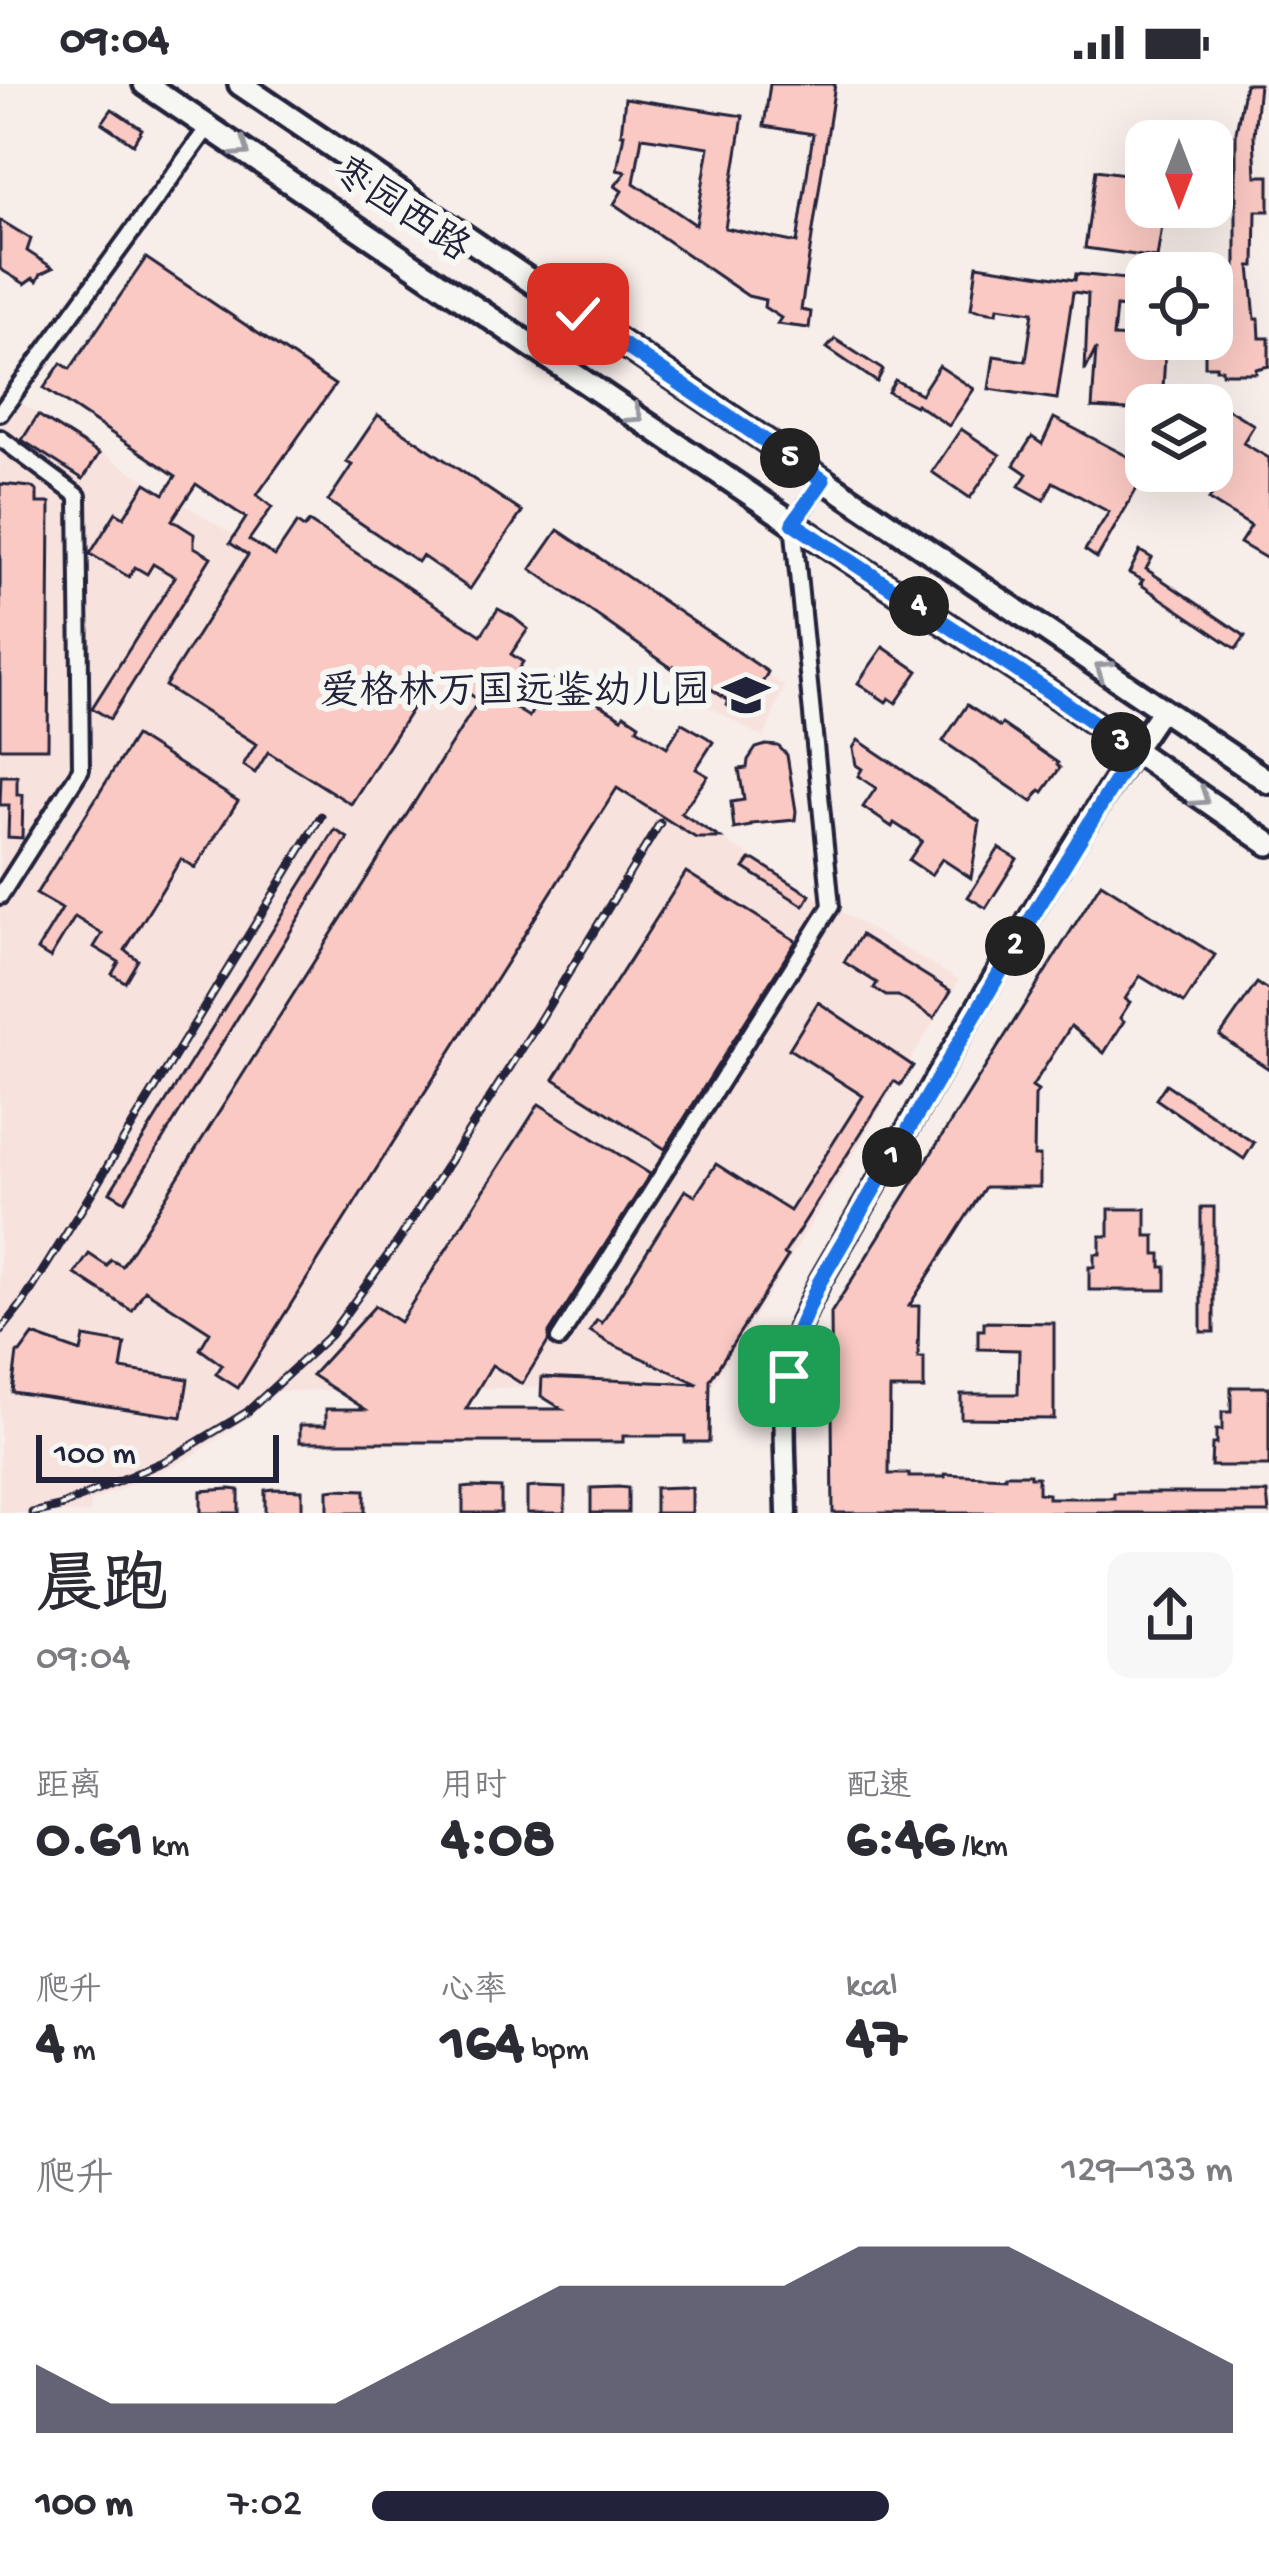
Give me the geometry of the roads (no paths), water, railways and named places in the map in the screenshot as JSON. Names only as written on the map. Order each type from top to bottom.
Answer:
[{"type":"main road","name":"枣园西路","points":[[145,84],[1269,844]]},
{"type":"main road","name":"枣园西路","points":[[240,84],[1269,782]]},
{"type":"street","points":[[0,413],[209,126]]},
{"type":"street","points":[[0,438],[78,496],[81,769],[0,896]]},
{"type":"street","points":[[559,1339],[830,906],[793,523],[823,480]]},
{"type":"street","points":[[787,1513],[789,1376],[796,1336],[819,1283],[1038,907],[1162,710]]},
{"type":"railway","points":[[0,1332],[78,1215],[321,816]]},
{"type":"railway","points":[[32,1513],[59,1507],[169,1459],[247,1412],[330,1335],[399,1240],[660,823]]},
{"type":"place","name":"爱格林万国远鉴幼儿园","points":[[746,695]]}]
